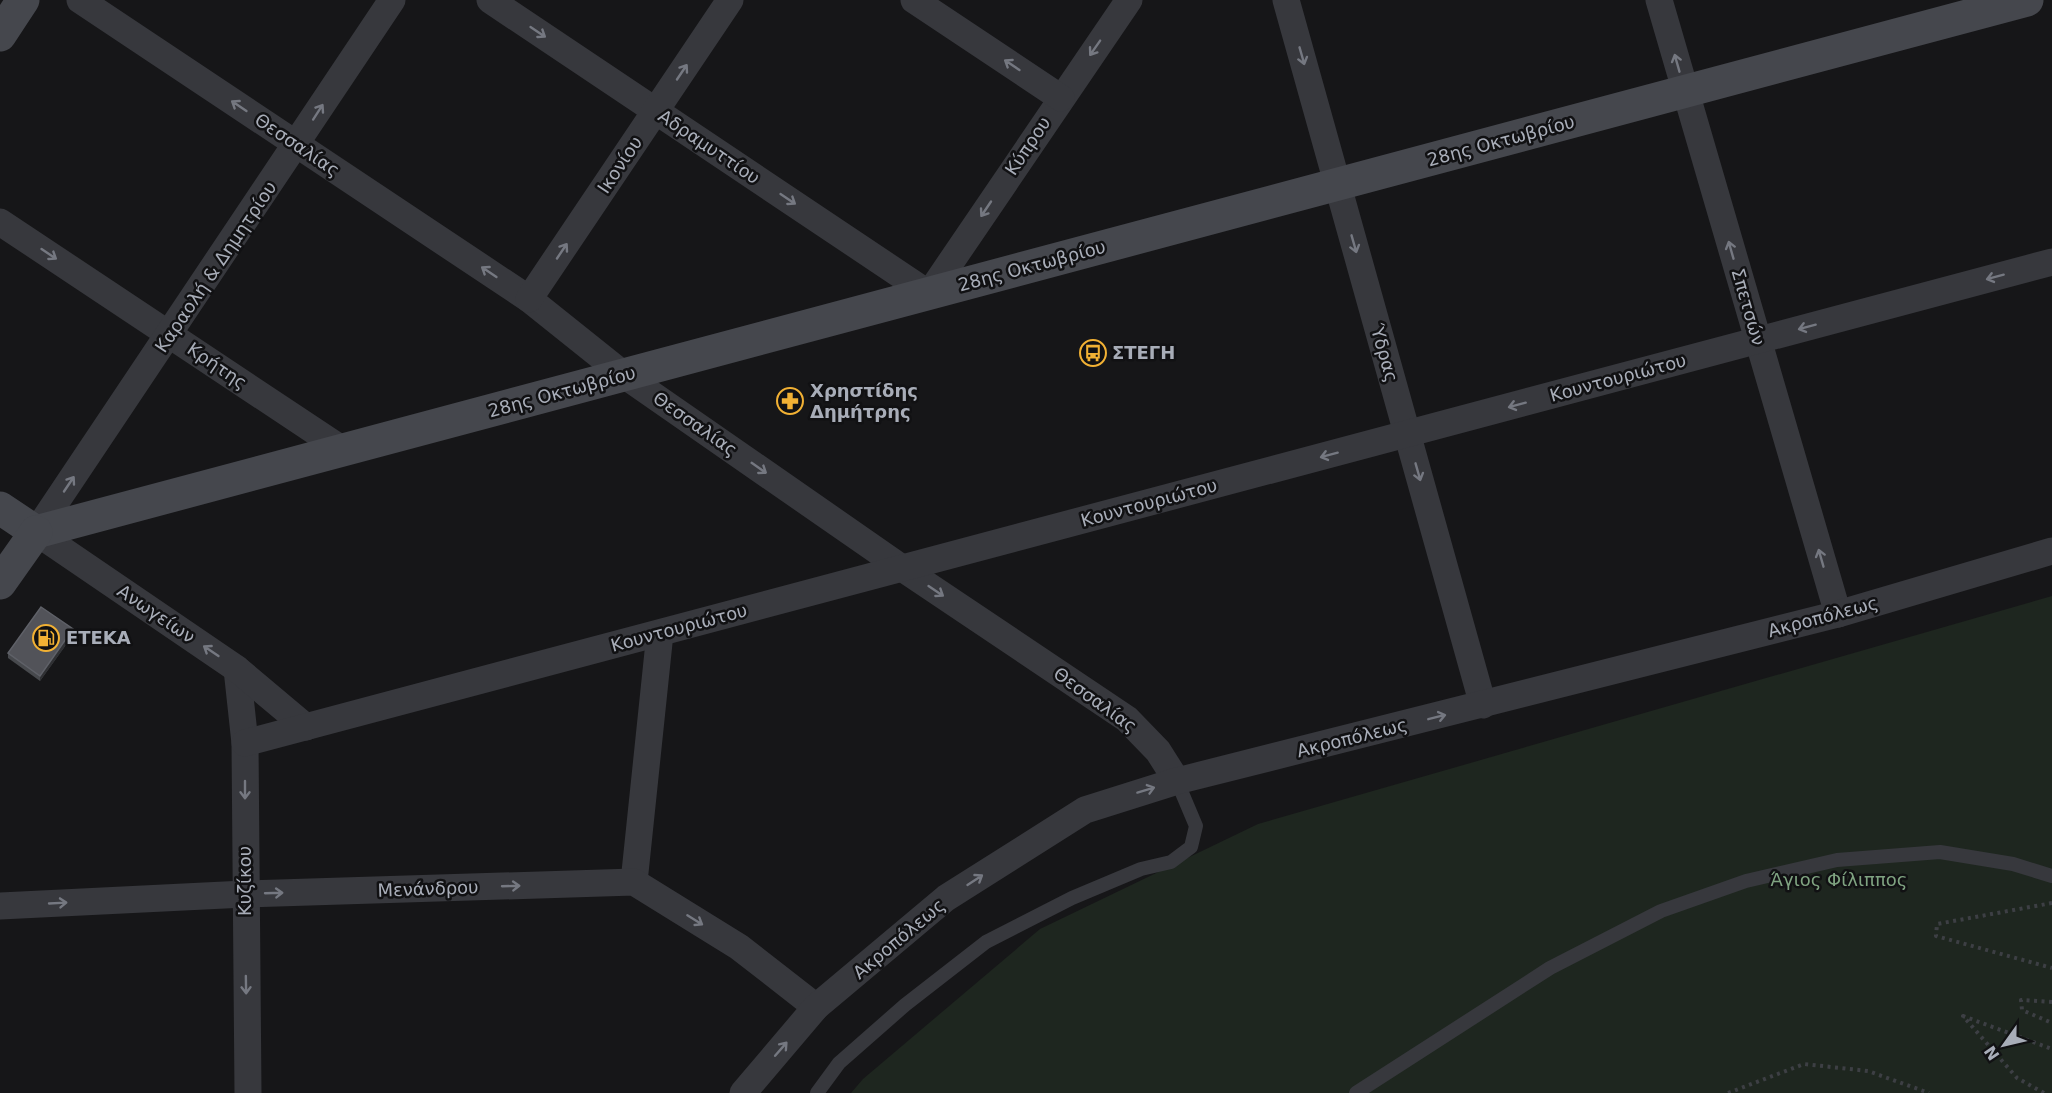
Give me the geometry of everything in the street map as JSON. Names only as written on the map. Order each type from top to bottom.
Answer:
[{"type":"main road","points":[[0,35],[23,0]]},
{"type":"main road","name":"28ης Οκτωβρίου","points":[[36,532],[2027,0]]},
{"type":"main road","name":"Ανωγείων","points":[[0,508],[36,532]]},
{"type":"main road","points":[[0,583],[36,532]]},
{"type":"street","name":"Θεσσαλίας","points":[[80,0],[529,299],[624,375],[902,568],[1127,719],[1158,751],[1177,781]]},
{"type":"street","name":"Καραολή & Δημητρίου","points":[[36,532],[170,335],[392,0]]},
{"type":"street","name":"Αδραμυττίου","points":[[490,0],[929,294]]},
{"type":"street","name":"Ικονίου","points":[[529,299],[730,0]]},
{"type":"street","points":[[914,0],[1061,98]]},
{"type":"street","name":"Κύπρου","points":[[929,294],[1129,0]]},
{"type":"street","name":"Ύδρας","points":[[1286,0],[1482,705]]},
{"type":"street","name":"Σπετσών","points":[[1659,0],[1838,614]]},
{"type":"street","name":"Κρήτης","points":[[0,222],[343,450]]},
{"type":"street","name":"Κουντουριώτου","points":[[245,743],[2052,262]]},
{"type":"street","name":"Ανωγείων","points":[[36,532],[237,669],[306,727]]},
{"type":"street","name":"Ακροπόλεως","points":[[743,1093],[816,1007],[946,898],[1085,810],[1177,781],[1838,614],[2052,551]]},
{"type":"street","points":[[660,633],[634,882],[739,947],[816,1007]]},
{"type":"street","name":"Κυζίκου","points":[[237,669],[245,743],[248,1093]]},
{"type":"street","name":"Μενάνδρου","points":[[0,906],[245,894],[634,882]]},
{"type":"lane","points":[[817,1093],[839,1063],[905,1005],[986,942],[1072,898],[1141,869],[1171,862],[1191,847],[1196,826],[1177,781]]},
{"type":"lane","points":[[1356,1093],[1550,968],[1661,910],[1746,881],[1837,860],[1940,852],[2013,864],[2052,876]]},
{"type":"path","points":[[2052,903],[1937,924],[1936,936],[2052,968]]},
{"type":"path","points":[[2052,1002],[2021,1000],[2022,1010],[2052,1023]]},
{"type":"path","points":[[2044,1093],[2017,1078],[1963,1016],[2052,1049]]},
{"type":"path","points":[[1728,1093],[1804,1064],[1868,1071],[1929,1093]]},
{"type":"green space","name":"Άγιος Φίλιππος","points":[[2052,596],[2052,1093],[851,1093],[863,1079],[1040,929],[1258,824]]},
{"type":"building","points":[[41,607],[73,629],[40,676],[8,653]]},
{"type":"place","name":"ΣΤΕΓΗ","points":[[1093,353]]},
{"type":"place","name":"Χρηστίδης Δημήτρης","points":[[790,401]]},
{"type":"place","name":"ΕΤΕΚΑ","points":[[46,638]]}]
